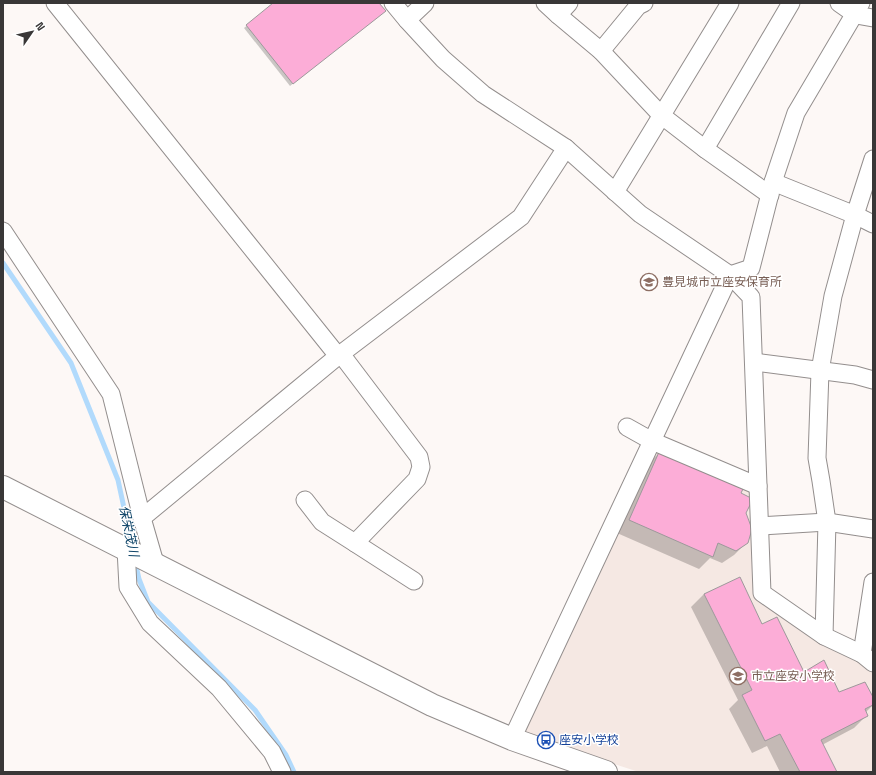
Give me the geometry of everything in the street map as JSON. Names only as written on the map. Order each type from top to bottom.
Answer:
[{"type":"street","points":[[55,3],[340,355],[418,457],[421,467],[417,479],[355,543]]},
{"type":"street","points":[[393,3],[443,59],[484,94],[566,148],[640,214],[730,275],[751,297],[762,592],[824,636],[867,659],[873,582]]},
{"type":"street","points":[[407,20],[425,3]]},
{"type":"street","points":[[544,3],[564,9],[601,51],[662,115],[705,149],[771,188],[855,215],[873,224]]},
{"type":"street","points":[[601,51],[638,6],[644,3]]},
{"type":"street","points":[[615,192],[730,3]]},
{"type":"street","points":[[705,149],[791,3]]},
{"type":"street","points":[[840,3],[859,9],[873,18]]},
{"type":"street","points":[[512,739],[730,275],[751,268],[771,188],[796,113],[859,9]]},
{"type":"street","points":[[142,518],[340,355],[521,217],[566,148]]},
{"type":"street","points":[[824,636],[827,522],[817,458],[820,371],[833,296],[855,215],[873,159]]},
{"type":"street","points":[[3,231],[112,394],[142,518],[139,555],[128,587],[150,623],[219,688],[272,752],[282,772]]},
{"type":"street","points":[[754,362],[855,376],[873,380]]},
{"type":"street","points":[[627,427],[652,441],[758,486]]},
{"type":"street","points":[[3,487],[432,705],[512,739],[606,772]]},
{"type":"street","points":[[305,500],[322,522],[414,581]]},
{"type":"street","points":[[760,526],[827,522],[873,529]]},
{"type":"shaded area","points":[[655,446],[754,489],[757,595],[873,672],[873,772],[639,772],[524,735]]},
{"type":"building","points":[[273,3],[379,3],[386,11],[293,84],[246,25]]},
{"type":"building","points":[[659,452],[743,489],[741,493],[753,499],[746,513],[752,529],[748,543],[736,551],[718,543],[713,557],[629,520]]},
{"type":"building","points":[[740,577],[762,624],[777,617],[804,672],[824,660],[839,692],[865,682],[873,697],[873,705],[865,709],[868,716],[821,740],[837,772],[800,772],[780,734],[765,741],[742,695],[752,690],[704,594]]},
{"type":"waterway","name":"保栄茂川","points":[[3,263],[71,363],[118,480],[132,545]]},
{"type":"waterway","name":"保栄茂川","points":[[135,561],[139,579],[148,602],[255,710],[286,755],[294,772]]},
{"type":"place","name":"豊見城市立座安保育所","points":[[649,282]]},
{"type":"place","name":"市立座安小学校","points":[[738,676]]},
{"type":"place","name":"座安小学校","points":[[546,740]]}]
